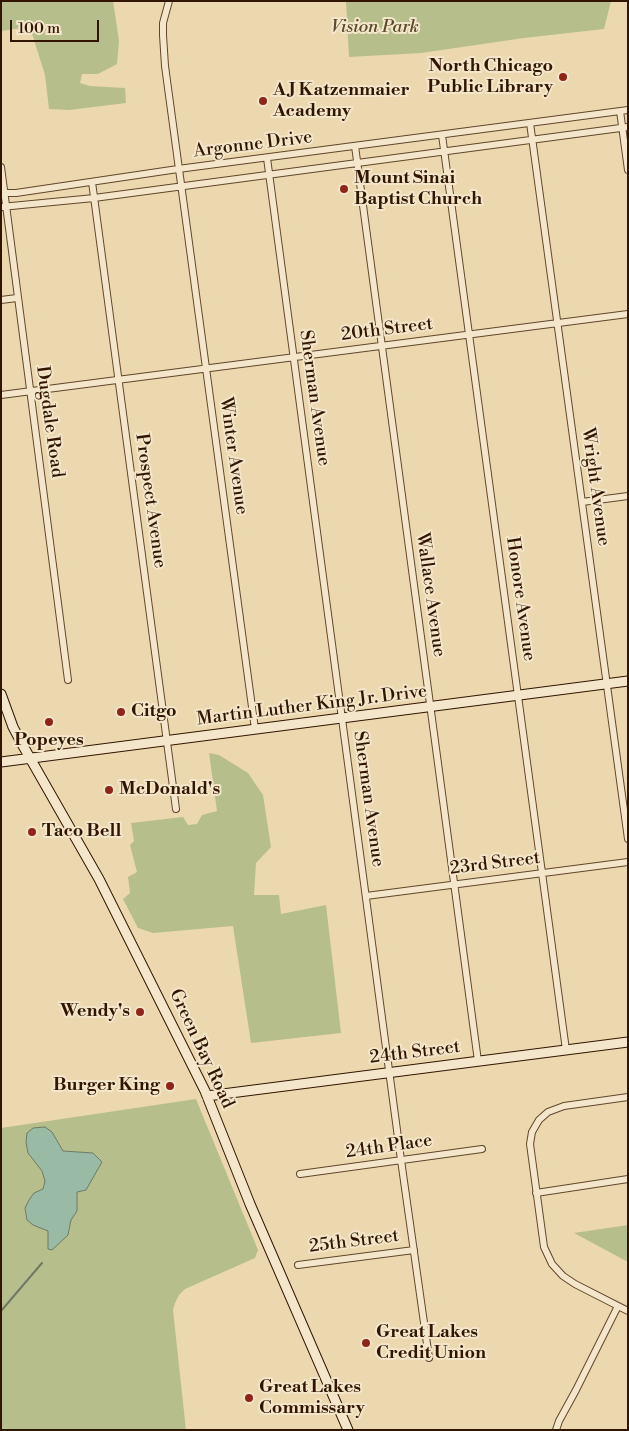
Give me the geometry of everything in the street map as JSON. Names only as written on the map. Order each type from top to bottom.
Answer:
[{"type":"street","name":"Winter Avenue","points":[[168,1],[162,35],[166,74],[255,729]]},
{"type":"street","name":"Argonne Drive","points":[[3,193],[16,193],[178,169],[628,110]]},
{"type":"street","points":[[620,111],[625,128],[628,170]]},
{"type":"street","name":"Wright Avenue","points":[[530,123],[628,839]]},
{"type":"street","name":"Argonne Drive","points":[[3,207],[94,198],[625,128]]},
{"type":"street","name":"Honore Avenue","points":[[442,135],[566,1050]]},
{"type":"street","name":"Wallace Avenue","points":[[355,146],[478,1061]]},
{"type":"street","name":"Sherman Avenue","points":[[267,158],[429,1358]]},
{"type":"street","name":"Dugdale Road","points":[[1,167],[3,207],[18,298],[68,680]]},
{"type":"street","name":"Prospect Avenue","points":[[92,182],[176,809]]},
{"type":"street","points":[[1,300],[18,298]]},
{"type":"street","name":"20th Street","points":[[1,395],[628,314]]},
{"type":"street","points":[[582,502],[628,496]]},
{"type":"street","name":"Martin Luther King Jr. Drive","points":[[1,762],[628,681]]},
{"type":"street","name":"Green Bay Road","points":[[1,694],[14,727],[99,879],[207,1096],[250,1204],[348,1430]]},
{"type":"street","name":"23rd Street","points":[[366,896],[628,862]]},
{"type":"street","name":"24th Street","points":[[207,1096],[628,1042]]},
{"type":"street","points":[[628,1097],[564,1106],[548,1112],[538,1120],[532,1132],[530,1144],[544,1247],[552,1264],[563,1276],[575,1284],[628,1311]]},
{"type":"street","name":"24th Place","points":[[300,1174],[482,1149]]},
{"type":"street","points":[[536,1193],[628,1179]]},
{"type":"street","name":"25th Street","points":[[298,1265],[414,1250]]},
{"type":"street","points":[[556,1430],[618,1306]]},
{"type":"green space","points":[[1,1],[113,1],[119,41],[117,64],[98,74],[82,74],[80,83],[90,86],[125,88],[126,103],[69,110],[49,109],[45,75],[30,27],[1,31]]},
{"type":"green space","name":"Vision Park","points":[[346,1],[611,1],[604,29],[421,53],[349,57]]},
{"type":"green space","points":[[209,753],[219,755],[248,773],[263,795],[271,847],[256,863],[254,895],[279,895],[281,914],[326,905],[341,1033],[251,1043],[233,926],[153,933],[138,928],[123,899],[130,893],[128,877],[137,872],[130,845],[134,841],[131,823],[183,817],[188,825],[197,824],[202,815],[217,811]]},
{"type":"green space","points":[[196,1099],[258,1250],[255,1258],[185,1289],[175,1303],[173,1310],[186,1430],[1,1430],[1,1128]]},
{"type":"green space","points":[[628,1225],[628,1262],[574,1233]]},
{"type":"shaded area","points":[[45,1127],[52,1132],[63,1151],[93,1153],[102,1162],[86,1190],[77,1192],[77,1211],[71,1220],[68,1235],[52,1250],[48,1249],[48,1231],[33,1225],[27,1220],[25,1208],[34,1193],[43,1189],[45,1181],[42,1171],[28,1153],[27,1133],[33,1128]]},
{"type":"waterway","points":[[1,1311],[42,1263]]},
{"type":"place","name":"North Chicago Public Library","points":[[563,77]]},
{"type":"place","name":"A J Katzenmaier Academy","points":[[263,101]]},
{"type":"place","name":"Mount Sinai Baptist Church","points":[[344,189]]},
{"type":"place","name":"Citgo","points":[[121,712]]},
{"type":"place","name":"Popeyes","points":[[49,722]]},
{"type":"place","name":"McDonald's","points":[[109,790]]},
{"type":"place","name":"Taco Bell","points":[[32,832]]},
{"type":"place","name":"Wendy's","points":[[140,1012]]},
{"type":"place","name":"Burger King","points":[[170,1086]]},
{"type":"place","name":"Great Lakes Credit Union","points":[[366,1343]]},
{"type":"place","name":"Great Lakes Commissary","points":[[249,1398]]}]
